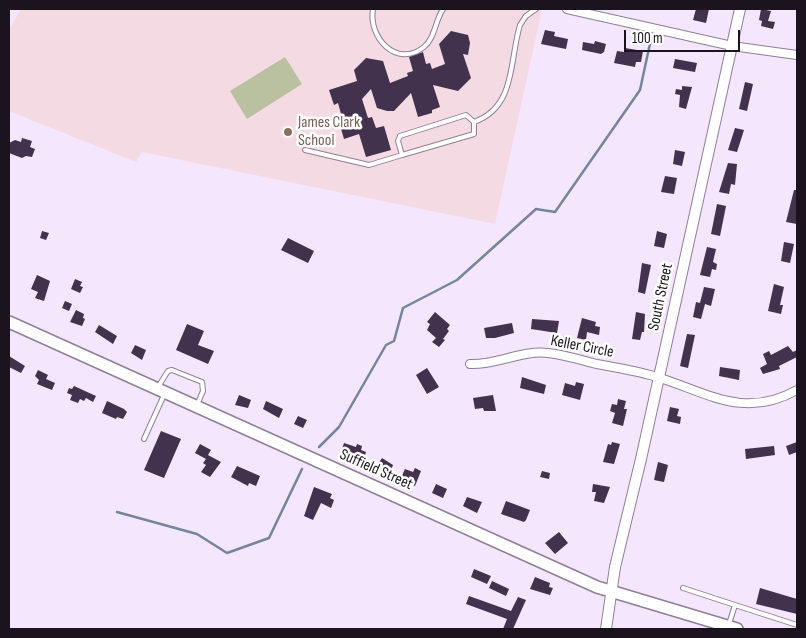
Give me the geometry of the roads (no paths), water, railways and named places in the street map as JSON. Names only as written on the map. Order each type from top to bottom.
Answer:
[{"type":"main road","name":"Suffield Street","points":[[9,322],[611,592],[732,628]]},
{"type":"street","points":[[567,9],[732,46],[797,55]]},
{"type":"street","name":"South Street","points":[[606,629],[611,592],[740,9]]},
{"type":"street","name":"Keller Circle","points":[[470,364],[487,364],[520,354],[548,353],[659,378],[715,399],[741,404],[767,402],[797,390]]},
{"type":"lane","points":[[373,9],[372,27],[378,40],[388,49],[405,53],[417,51],[427,43],[443,9]]},
{"type":"lane","points":[[474,122],[492,114],[502,101],[520,25],[526,16],[536,9]]},
{"type":"lane","points":[[305,150],[369,165],[474,134],[474,122],[466,115],[400,136],[398,141],[402,155]]},
{"type":"lane","points":[[144,439],[168,371],[172,370],[202,382],[203,391],[196,407]]},
{"type":"lane","points":[[683,588],[797,625]]},
{"type":"lane","points":[[732,628],[735,605]]},
{"type":"waterway","points":[[319,447],[339,427],[386,345],[394,341],[403,308],[457,280],[536,209],[555,212],[640,90],[651,39]]},
{"type":"waterway","points":[[117,512],[197,534],[227,553],[269,538],[302,469]]},
{"type":"place","name":"James Clark School","points":[[288,132]]}]
